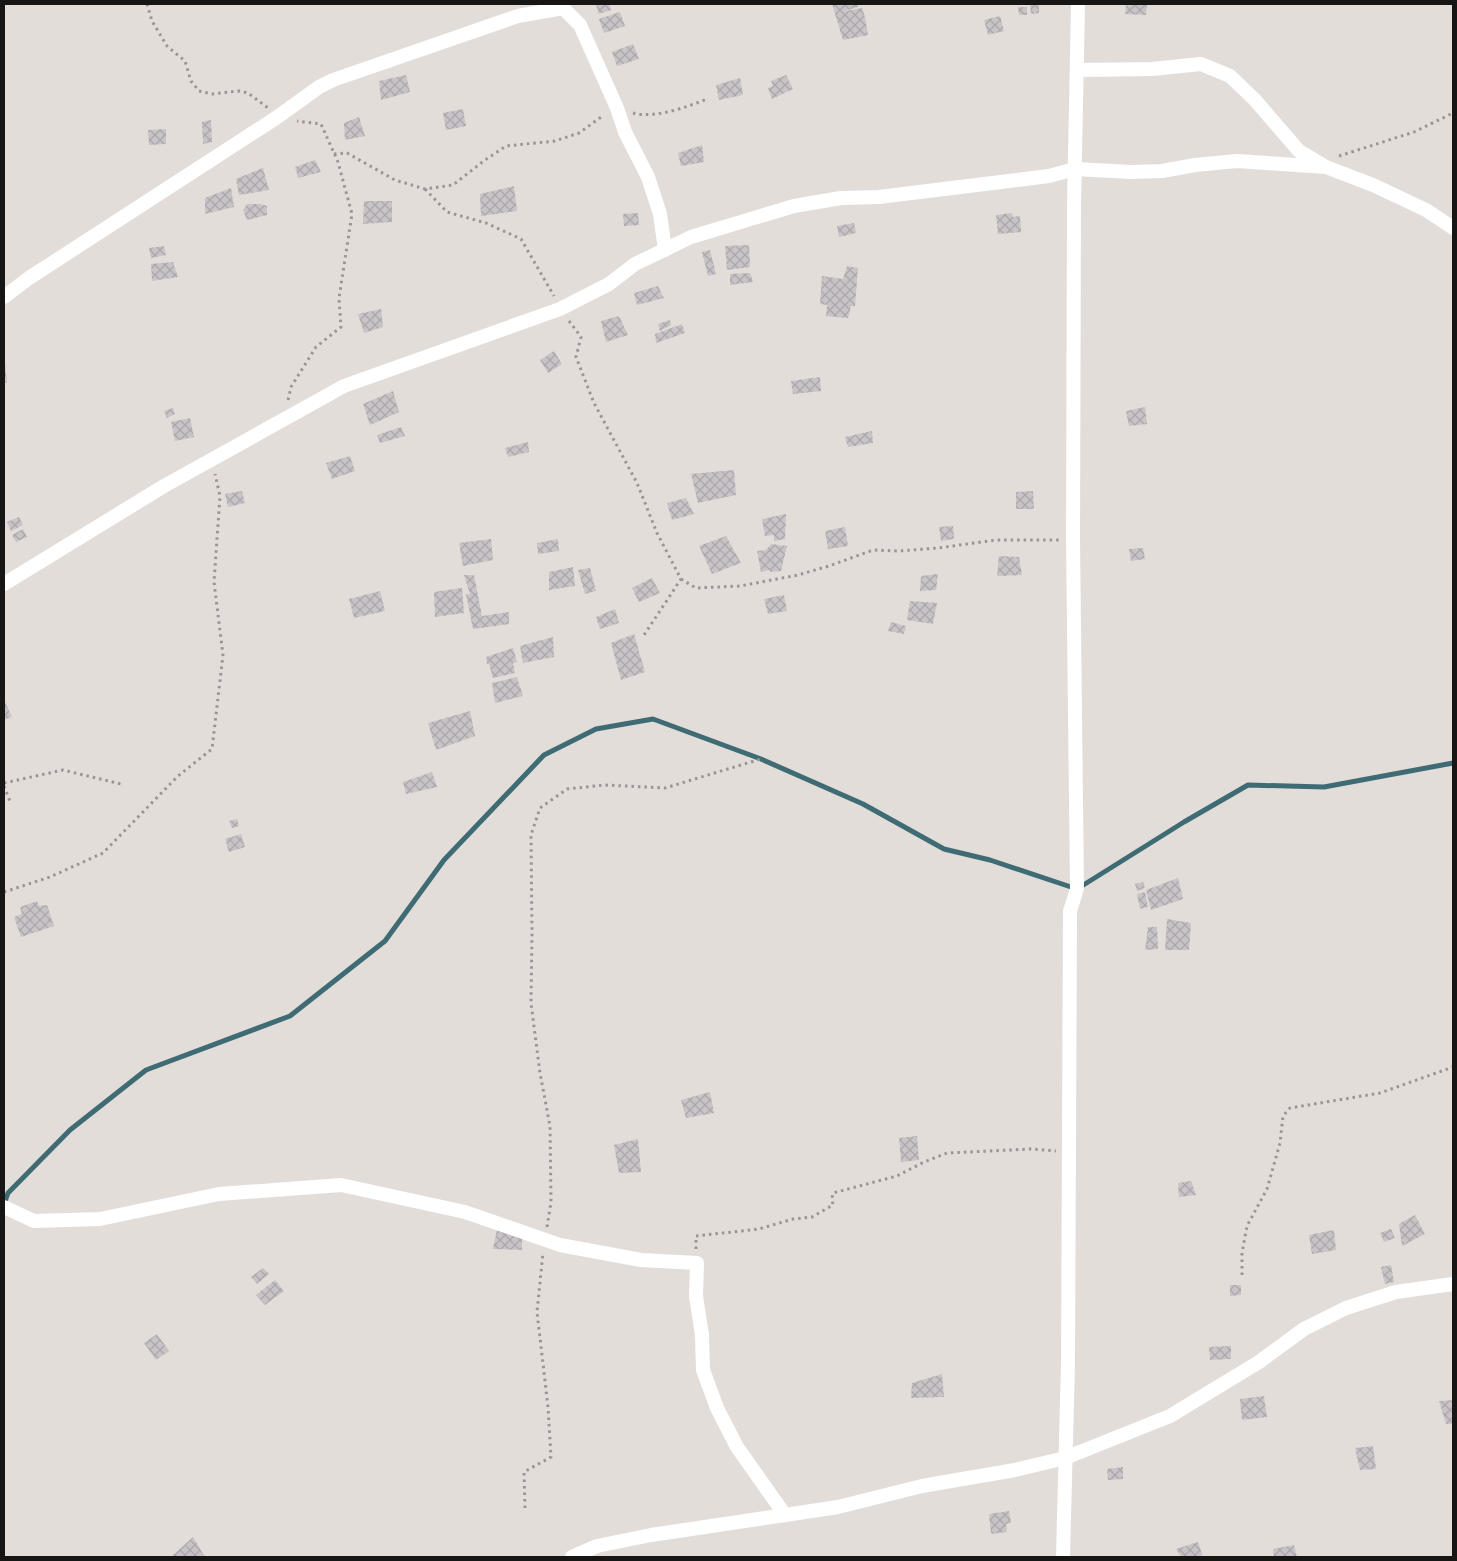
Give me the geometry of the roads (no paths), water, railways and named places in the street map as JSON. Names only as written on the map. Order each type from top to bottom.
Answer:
[{"type":"street","points":[[1063,1557],[1068,1363],[1070,912],[1077,889],[1073,539],[1078,4]]},
{"type":"street","points":[[4,297],[29,278],[276,118],[320,86],[518,16],[563,8],[580,25],[625,132],[648,177],[660,214],[665,250]]},
{"type":"street","points":[[1077,70],[1152,69],[1201,64],[1230,76],[1255,100],[1299,151],[1321,165],[1382,189],[1426,210],[1453,228]]},
{"type":"street","points":[[4,584],[164,486],[344,386],[560,309],[609,284],[636,264],[692,237],[794,206],[841,198],[879,197],[1050,176],[1075,168],[1131,172],[1162,171],[1236,161],[1321,165]]},
{"type":"street","points":[[4,1207],[34,1221],[100,1219],[219,1194],[341,1185],[465,1212],[560,1245],[641,1260],[697,1262],[696,1296],[702,1335],[704,1370],[717,1408],[737,1447],[785,1515]]},
{"type":"street","points":[[572,1557],[597,1546],[651,1535],[838,1507],[922,1486],[1015,1470],[1066,1458],[1170,1416],[1259,1362],[1304,1330],[1346,1308],[1396,1292],[1453,1284]]},
{"type":"waterway","points":[[4,1204],[8,1193],[70,1130],[146,1070],[290,1016],[385,941],[444,860],[544,755],[596,729],[653,719],[761,759],[863,804],[944,849],[990,860],[1077,889],[1184,822],[1248,785],[1324,787],[1453,763]]}]
